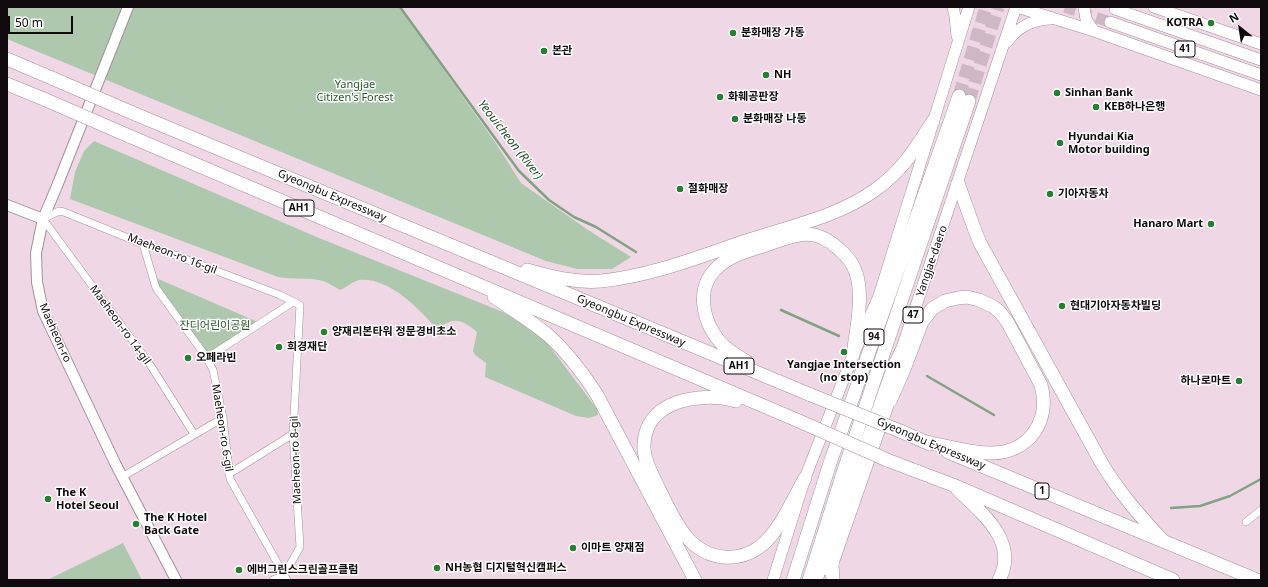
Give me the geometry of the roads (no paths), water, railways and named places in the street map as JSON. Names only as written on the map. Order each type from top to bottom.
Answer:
[{"type":"highway","name":"Gyeongbu Expressway","points":[[7,59],[135,114],[787,386],[900,431],[1257,580]]},
{"type":"highway","name":"AH1","points":[[7,84],[470,280],[774,411]]},
{"type":"highway","name":"Yangjae-daero","points":[[793,580],[830,463],[964,98],[809,580]]},
{"type":"highway","points":[[473,255],[553,278],[576,281],[610,280],[659,270],[835,212],[861,199],[885,182],[904,165],[933,121]]},
{"type":"highway","points":[[958,183],[980,243],[1104,468],[1127,500],[1163,541]]},
{"type":"highway","points":[[787,386],[735,355],[725,347],[716,336],[705,316],[703,297],[708,282],[718,266],[736,255],[800,234],[818,235],[834,244],[851,262],[860,286],[853,355]]},
{"type":"highway","points":[[470,280],[542,330],[567,354],[579,369],[597,396],[695,580]]},
{"type":"highway","points":[[890,401],[922,322],[935,307],[950,300],[963,297],[971,298],[988,304],[1003,316],[1041,385],[1043,409],[1037,429],[1032,436],[1023,443],[1010,450],[993,453],[982,453],[922,441]]},
{"type":"highway","points":[[805,478],[769,539],[752,552],[739,556],[725,557],[708,554],[695,546],[686,536],[669,510],[647,464],[644,449],[646,432],[655,417],[668,406],[697,397],[717,397],[774,411],[887,460],[953,485],[1173,580]]},
{"type":"highway","points":[[953,485],[994,526],[1000,538],[1004,548],[1006,560],[1004,570],[999,580]]},
{"type":"highway","points":[[832,564],[833,580]]},
{"type":"main road","name":"Maeheon-ro","points":[[128,7],[43,219],[36,253],[37,282],[43,311],[122,477],[176,580]]},
{"type":"main road","points":[[773,580],[805,478],[853,355],[879,296],[922,160],[957,46],[956,23],[953,7]]},
{"type":"main road","points":[[952,62],[969,7]]},
{"type":"main road","points":[[1016,7],[1094,31],[1261,90]]},
{"type":"main road","name":"Yangjae-daero","points":[[817,580],[892,366],[902,348],[1016,7]]},
{"type":"main road","points":[[1084,7],[1086,19],[1094,31]]},
{"type":"main road","points":[[1154,7],[1261,44]]},
{"type":"main road","name":"41","points":[[1115,9],[1261,60]]},
{"type":"main road","points":[[1002,48],[1016,31],[1024,25],[1041,20],[1058,20]]},
{"type":"main road","name":"41","points":[[1110,22],[1261,75]]},
{"type":"main road","points":[[7,205],[43,219]]},
{"type":"main road","points":[[827,580],[890,401],[899,369],[902,348]]},
{"type":"street","name":"Maeheon-ro 16-gil","points":[[43,219],[59,212],[64,212],[143,244],[280,295],[300,305]]},
{"type":"street","name":"Maeheon-ro 14-gil","points":[[43,219],[148,362],[194,434]]},
{"type":"street","name":"Maeheon-ro 6-gil","points":[[143,244],[156,288],[207,358],[212,370],[223,418],[230,479],[286,577]]},
{"type":"street","points":[[207,358],[293,302]]},
{"type":"street","name":"Maeheon-ro 8-gil","points":[[286,577],[300,547],[293,434],[300,305]]},
{"type":"street","points":[[122,477],[223,418]]},
{"type":"street","points":[[229,474],[293,434]]},
{"type":"street","points":[[1246,522],[1261,510]]},
{"type":"street","points":[[273,580],[286,577]]},
{"type":"waterway","name":"Yeouicheon (River)","points":[[400,7],[519,171],[549,200],[574,217],[596,227],[636,252]]},
{"type":"waterway","name":"Yeouicheon (River)","points":[[781,310],[839,336]]},
{"type":"waterway","name":"Yeouicheon (River)","points":[[927,376],[994,415]]},
{"type":"waterway","name":"Yeouicheon (River)","points":[[1171,508],[1200,506],[1230,496],[1261,479]]},
{"type":"tunnel","points":[[959,96],[986,7]]},
{"type":"tunnel","points":[[969,101],[998,7]]},
{"type":"tunnel","points":[[1065,7],[1110,22]]},
{"type":"place","name":"KOTRA","points":[[1211,23]]},
{"type":"place","name":"분화매장 가동","points":[[733,33]]},
{"type":"place","name":"본관","points":[[544,51]]},
{"type":"place","name":"NH","points":[[766,75]]},
{"type":"place","name":"Sinhan Bank","points":[[1057,93]]},
{"type":"place","name":"화훼공판장","points":[[720,97]]},
{"type":"place","name":"KEB하나은행","points":[[1096,107]]},
{"type":"place","name":"분화매장 나동","points":[[735,119]]},
{"type":"place","name":"Hyundai Kia Motor building","points":[[1060,143]]},
{"type":"place","name":"절화매장","points":[[680,189]]},
{"type":"place","name":"기아자동차","points":[[1050,194]]},
{"type":"place","name":"Hanaro Mart","points":[[1211,224]]},
{"type":"place","name":"현대기아자동차빌딩","points":[[1062,306]]},
{"type":"place","name":"양재리본타워 정문경비초소","points":[[324,332]]},
{"type":"place","name":"희경재단","points":[[279,347]]},
{"type":"place","name":"Yangjae Intersection (no stop)","points":[[844,352]]},
{"type":"place","name":"오페라빈","points":[[188,358]]},
{"type":"place","name":"하나로마트","points":[[1239,381]]},
{"type":"place","name":"The K Hotel Seoul","points":[[48,499]]},
{"type":"place","name":"The K Hotel Back Gate","points":[[136,524]]},
{"type":"place","name":"이마트 양재점","points":[[573,548]]},
{"type":"place","name":"NH농협 디지털혁신캠퍼스","points":[[437,568]]},
{"type":"place","name":"에버그린스크린골프클럼","points":[[239,570]]},
{"type":"park label","name":"Yangjae Citizen's Forest","points":[[355,91]]},
{"type":"park label","name":"잔디어린이공원","points":[[215,326]]}]
